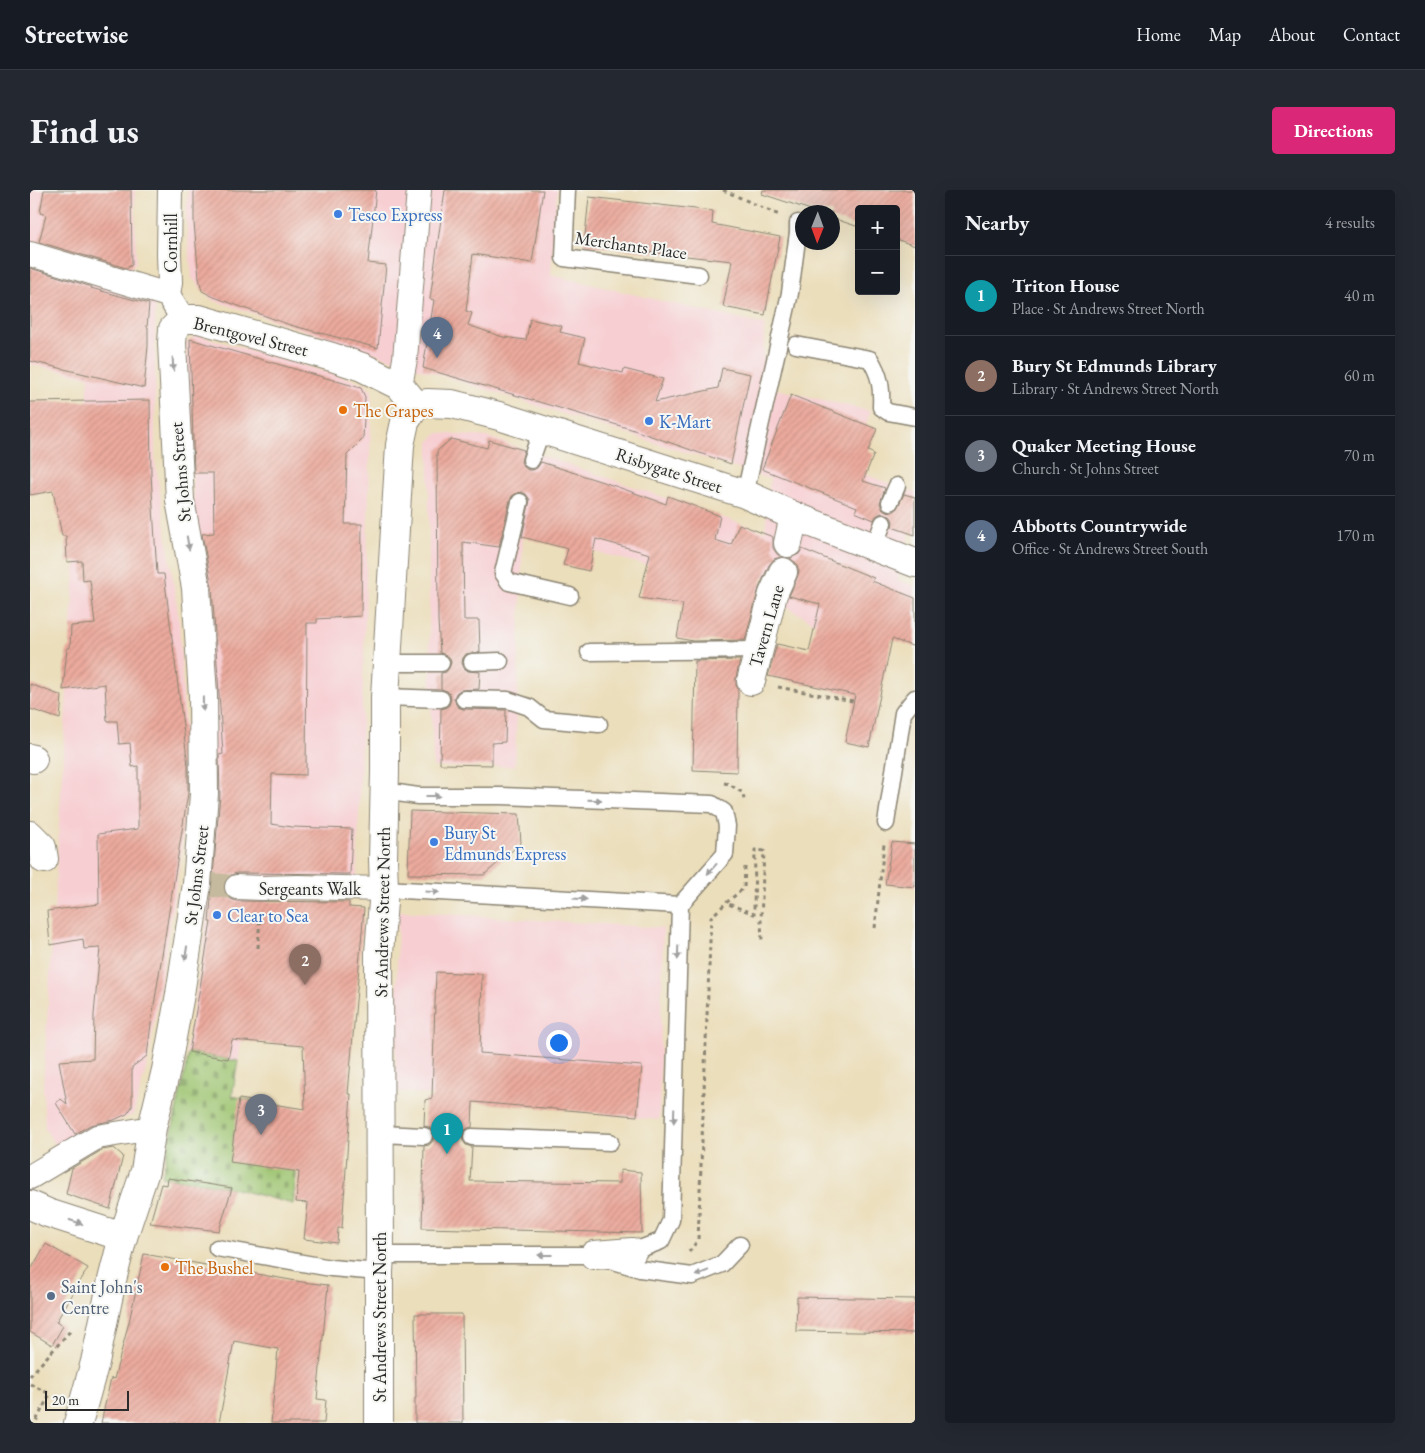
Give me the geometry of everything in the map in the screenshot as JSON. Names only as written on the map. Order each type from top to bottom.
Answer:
[{"type":"street","name":"Cornhill","points":[[168,295],[170,282],[170,190]]},
{"type":"street","points":[[408,395],[405,359],[420,190]]},
{"type":"street","points":[[30,254],[168,295]]},
{"type":"street","name":"Brentgovel Street","points":[[168,295],[183,320],[199,319],[332,357],[362,367],[408,395]]},
{"type":"street","name":"St Johns Street","points":[[78,1423],[95,1362],[123,1237],[145,1170],[152,1128],[166,1070],[204,884],[203,695],[196,588],[180,500],[172,344],[174,329],[183,320]]},
{"type":"street","name":"Risbygate Street","points":[[408,395],[427,403],[452,404],[499,416],[745,494],[794,516],[879,535],[915,562]]},
{"type":"street","name":"St Andrews Street North","points":[[379,1423],[379,953],[384,889],[385,696],[400,445],[408,395]]},
{"type":"street","points":[[788,543],[794,516]]},
{"type":"street","name":"Tavern Lane","points":[[751,681],[773,594],[782,572]]},
{"type":"street","points":[[30,835],[42,847],[44,858]]},
{"type":"street","name":"Sergeants Walk","points":[[237,887],[384,889]]},
{"type":"street","points":[[30,1177],[96,1137],[152,1128]]},
{"type":"street","points":[[30,1205],[48,1213],[123,1237]]},
{"type":"street","points":[[594,1255],[632,1252]]},
{"type":"lane","name":"Merchants Place","points":[[567,190],[564,258],[699,274]]},
{"type":"lane","points":[[745,494],[790,293],[796,250]]},
{"type":"lane","points":[[796,345],[870,359],[878,371],[882,393],[881,406],[888,412],[915,417]]},
{"type":"lane","points":[[531,460],[542,430]]},
{"type":"lane","points":[[890,502],[896,486]]},
{"type":"lane","points":[[520,502],[503,573],[509,582],[570,596]]},
{"type":"lane","points":[[589,652],[759,650]]},
{"type":"lane","points":[[472,662],[500,661]]},
{"type":"lane","points":[[387,663],[441,663]]},
{"type":"lane","points":[[385,696],[441,699]]},
{"type":"lane","points":[[886,822],[903,714],[915,698]]},
{"type":"lane","points":[[464,699],[508,700],[529,707],[544,719],[599,724]]},
{"type":"lane","points":[[384,791],[418,796],[500,796],[712,804],[724,812],[727,826],[725,854],[680,904],[671,1220],[661,1241],[632,1252]]},
{"type":"lane","points":[[384,889],[680,904]]},
{"type":"lane","points":[[380,1134],[424,1136]]},
{"type":"lane","points":[[472,1137],[610,1142]]},
{"type":"lane","points":[[217,1248],[331,1268],[379,1263],[594,1255],[640,1269],[692,1276],[722,1264],[740,1245]]},
{"type":"path","points":[[723,190],[795,222]]},
{"type":"path","points":[[751,681],[853,702]]},
{"type":"path","points":[[875,928],[886,822]]},
{"type":"path","points":[[745,860],[744,888],[726,902],[754,914],[755,850],[764,851],[762,942]]},
{"type":"path","points":[[258,948],[262,888]]},
{"type":"path","points":[[30,1376],[81,1318],[105,1315]]},
{"type":"path","points":[[30,1384],[50,1394],[36,1423]]},
{"type":"shaded area","points":[[30,190],[135,190],[136,262],[129,270],[34,248],[30,244]]},
{"type":"shaded area","points":[[188,190],[557,190],[551,275],[764,325],[763,386],[870,411],[853,470],[915,493],[915,512],[898,580],[915,586],[915,644],[815,623],[768,596],[770,581],[763,576],[761,595],[523,533],[515,766],[433,767],[429,615],[429,442],[438,433],[488,437],[765,532],[770,479],[424,370],[212,300],[192,278],[186,220]]},
{"type":"shaded area","points":[[30,265],[155,300],[155,461],[179,619],[187,768],[181,856],[148,1062],[133,1115],[73,1138],[58,1149],[45,1129],[43,1089],[71,626],[89,377],[30,364]]},
{"type":"shaded area","points":[[197,335],[365,383],[372,391],[357,878],[273,876],[238,1061],[186,1052],[204,945],[214,820],[195,534],[186,343]]},
{"type":"shaded area","points":[[398,911],[663,928],[659,1120],[395,1091]]},
{"type":"green space","points":[[189,1052],[238,1061],[232,1096],[303,1110],[293,1204],[232,1188],[162,1177]]},
{"type":"building","points":[[44,190],[131,190],[132,265],[126,268],[39,242],[46,215],[40,213]]},
{"type":"building","points":[[194,190],[376,190],[368,263],[386,265],[378,348],[290,325],[202,291],[194,223]]},
{"type":"building","points":[[445,190],[543,190],[532,263],[473,254],[466,311],[472,313],[468,325],[503,337],[526,340],[530,319],[562,326],[560,332],[585,338],[579,362],[623,373],[624,369],[663,379],[655,402],[718,388],[722,368],[750,374],[731,464],[631,429],[423,368],[434,300],[430,299]]},
{"type":"building","points":[[763,190],[915,190],[915,246],[900,240],[900,205],[855,205],[855,226],[840,221],[840,205],[796,205],[762,194]]},
{"type":"building","points":[[589,197],[713,211],[712,224],[780,237],[765,315],[723,307],[732,261],[584,245]]},
{"type":"building","points":[[30,268],[149,304],[144,388],[30,361]]},
{"type":"building","points":[[190,339],[361,388],[365,397],[363,439],[347,455],[345,524],[362,524],[361,616],[317,619],[317,623],[307,623],[306,775],[272,774],[271,824],[292,827],[352,829],[350,874],[237,873],[226,879],[223,887],[229,898],[236,901],[349,902],[349,907],[364,908],[348,1094],[351,1094],[342,1228],[338,1228],[337,1243],[304,1239],[308,1203],[296,1202],[299,1172],[230,1162],[239,1099],[305,1109],[303,1046],[232,1040],[228,1059],[189,1052],[211,922],[209,922],[220,795],[219,755],[223,754],[212,587],[202,534],[214,533],[213,473],[194,473]]},
{"type":"building","points":[[791,395],[877,429],[868,451],[874,454],[863,481],[885,488],[880,503],[886,511],[892,512],[896,510],[904,494],[915,497],[915,535],[892,527],[893,521],[887,514],[881,513],[874,520],[855,512],[857,507],[762,469]]},
{"type":"building","points":[[150,400],[151,474],[157,574],[164,574],[188,766],[188,793],[147,1056],[132,1067],[132,1107],[127,1114],[114,1120],[90,1125],[75,1134],[56,1103],[61,1099],[67,1104],[59,1061],[93,1059],[94,1015],[100,948],[84,949],[83,939],[50,945],[47,911],[99,904],[98,834],[138,829],[138,766],[132,767],[130,743],[119,744],[117,721],[107,721],[105,684],[63,690],[67,648],[70,648],[71,626],[95,624],[90,580],[83,581],[82,561],[67,562],[66,536],[62,536],[53,491],[30,495],[30,402]]},
{"type":"building","points":[[451,439],[487,448],[489,440],[524,450],[521,462],[528,470],[537,468],[541,462],[666,504],[668,496],[720,516],[715,540],[731,545],[739,524],[773,537],[773,548],[781,557],[774,559],[769,565],[759,588],[745,640],[693,641],[677,638],[683,604],[639,598],[650,554],[596,539],[589,571],[563,565],[568,549],[522,537],[530,500],[526,494],[522,492],[517,493],[510,500],[499,547],[463,542],[464,620],[479,620],[480,652],[466,654],[462,663],[468,671],[480,672],[479,689],[460,690],[454,698],[458,707],[463,709],[506,710],[505,742],[492,743],[492,765],[440,764],[441,709],[449,705],[451,699],[447,691],[441,689],[441,673],[446,672],[451,663],[450,658],[440,653],[438,620],[437,451]]},
{"type":"building","points":[[802,549],[874,578],[872,581],[915,598],[915,647],[892,639],[869,747],[845,742],[855,695],[768,676],[777,644],[809,651],[820,604],[789,596],[799,571],[796,563],[790,558],[799,554]]},
{"type":"building","points":[[740,660],[736,678],[738,689],[737,772],[693,770],[695,661]]},
{"type":"building","points":[[30,684],[62,696],[60,719],[30,709]]},
{"type":"building","points":[[410,811],[519,814],[521,843],[484,875],[408,874]]},
{"type":"building","points":[[892,842],[915,844],[915,887],[885,884]]},
{"type":"building","points":[[436,972],[482,974],[480,1053],[642,1066],[637,1116],[473,1102],[472,1127],[464,1131],[462,1137],[466,1145],[472,1147],[470,1181],[620,1183],[620,1170],[641,1172],[642,1233],[422,1228],[424,1146],[429,1145],[434,1137],[433,1131],[429,1127],[424,1126],[425,1100],[432,1098]]},
{"type":"building","points":[[114,1148],[123,1156],[110,1209],[66,1194],[72,1168],[102,1150]]},
{"type":"building","points":[[168,1178],[232,1188],[219,1231],[150,1223],[161,1184],[167,1185]]},
{"type":"building","name":"Saint John's Centre","points":[[46,1244],[88,1268],[56,1322],[63,1326],[52,1345],[30,1332],[30,1271]]},
{"type":"building","points":[[144,1254],[328,1285],[317,1399],[326,1400],[324,1423],[271,1423],[278,1349],[234,1341],[219,1423],[101,1423],[111,1378],[114,1379],[129,1322]]},
{"type":"building","points":[[797,1297],[915,1299],[915,1333],[796,1331]]},
{"type":"building","points":[[415,1314],[462,1314],[463,1423],[415,1423]]},
{"type":"tunnel","points":[[211,885],[237,887]]},
{"type":"place","name":"Tesco Express","points":[[338,214]]},
{"type":"place","name":"Abbotts Countrywide","points":[[437,358]]},
{"type":"place","name":"The Grapes","points":[[343,410]]},
{"type":"place","name":"K-Mart","points":[[649,421]]},
{"type":"place","name":"Bury St Edmunds Express","points":[[434,842]]},
{"type":"place","name":"Clear to Sea","points":[[217,915]]},
{"type":"place","name":"Bury St Edmunds Library","points":[[305,985]]},
{"type":"place","name":"Quaker Meeting House","points":[[261,1135]]},
{"type":"place","name":"Triton House","points":[[447,1154]]},
{"type":"place","name":"The Bushel","points":[[165,1267]]},
{"type":"place","name":"Saint John's Centre","points":[[51,1296]]}]
